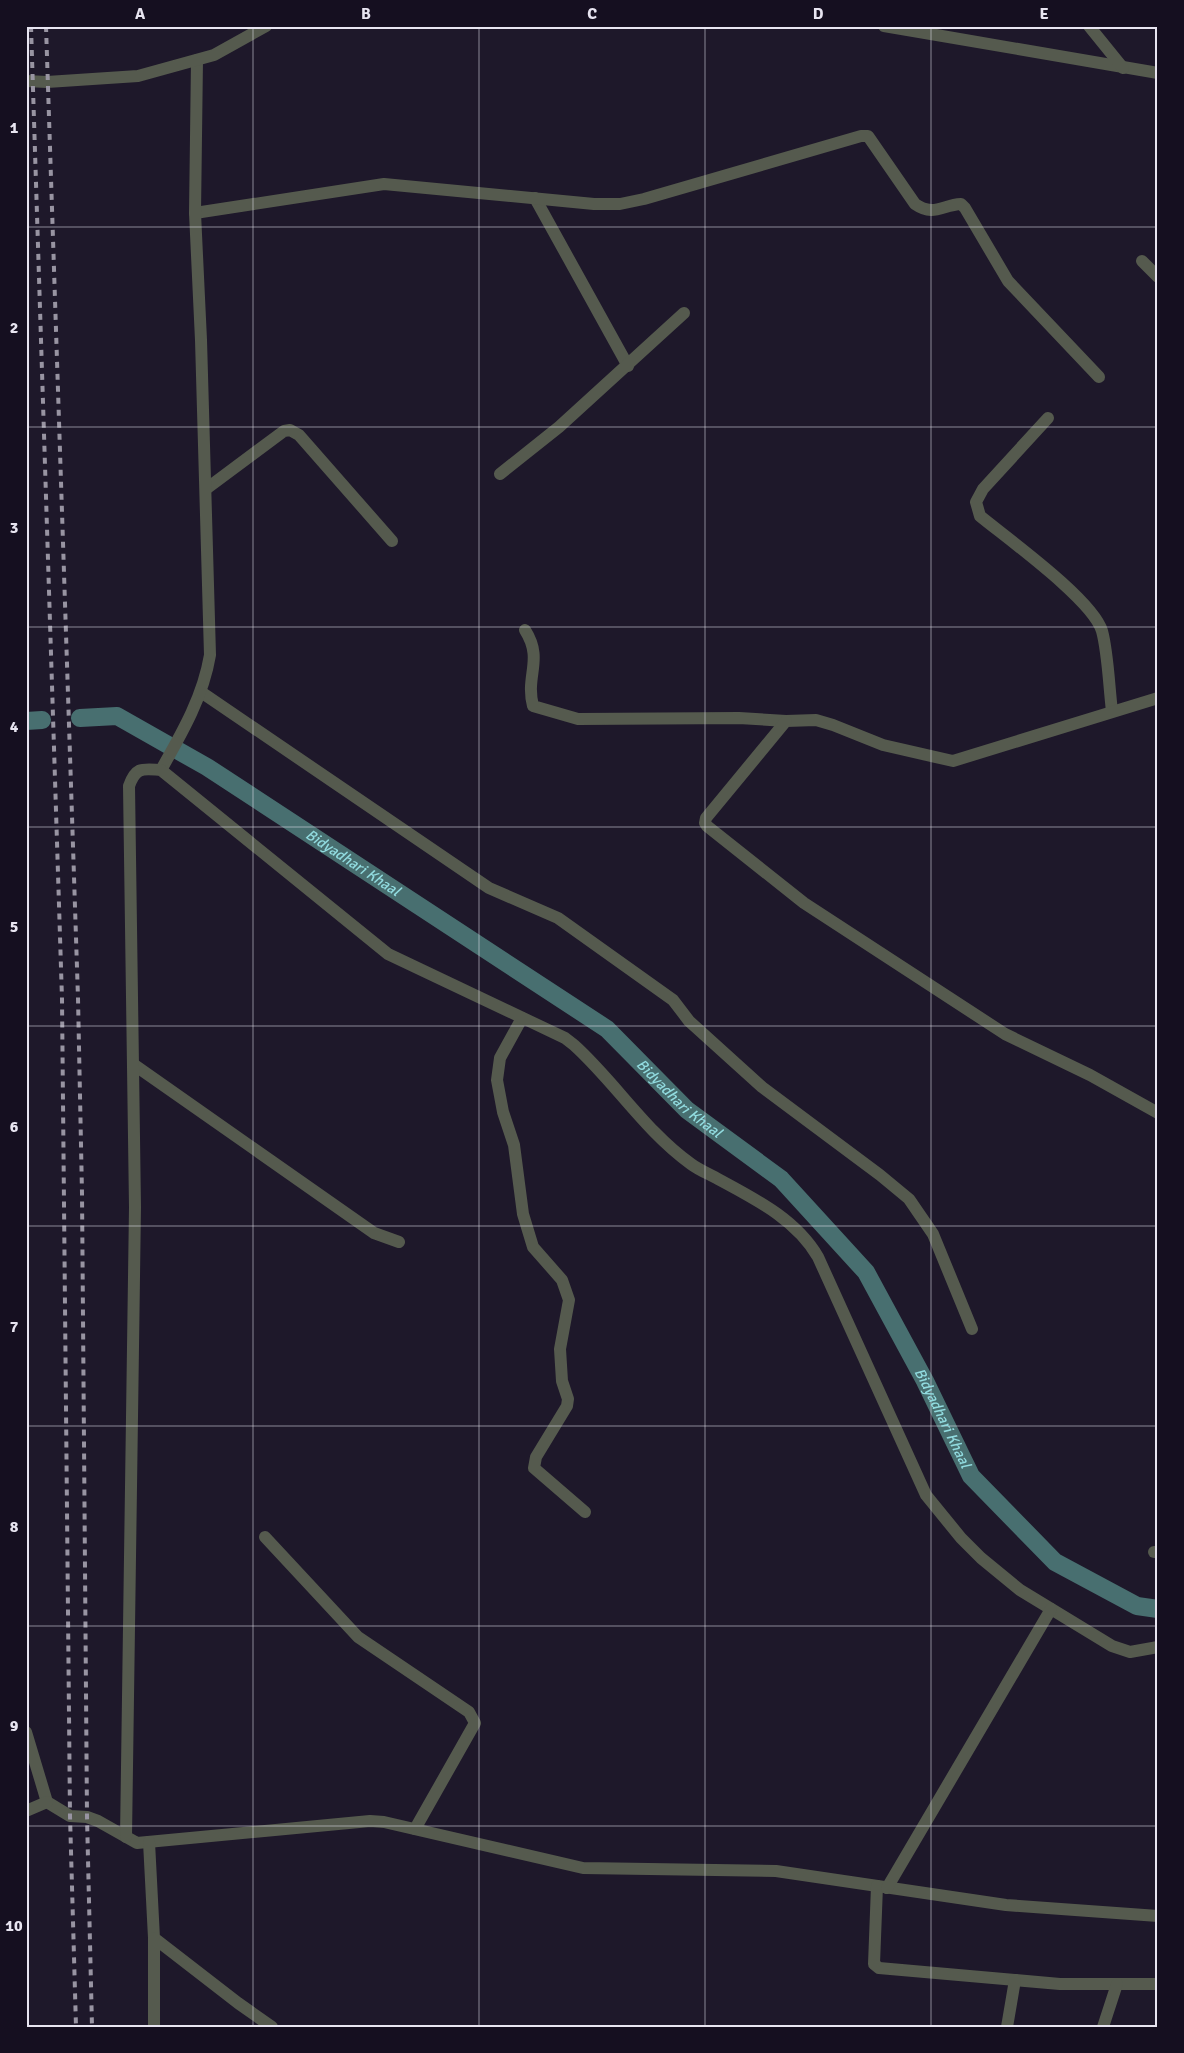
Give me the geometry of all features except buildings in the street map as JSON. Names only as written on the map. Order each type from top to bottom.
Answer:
[{"type":"street","points":[[26,81],[47,82],[138,76],[214,55],[266,26]]},
{"type":"street","points":[[884,26],[1158,73]]},
{"type":"street","points":[[1089,26],[1123,68]]},
{"type":"street","points":[[161,770],[201,692],[207,676],[210,655],[206,489],[195,212],[198,60]]},
{"type":"street","points":[[195,212],[378,184],[594,204],[620,204],[644,199],[861,136],[868,136],[915,204],[921,208],[934,211],[954,204],[961,204],[965,208],[1008,281],[1099,377]]},
{"type":"street","points":[[535,198],[628,366]]},
{"type":"street","points":[[1142,261],[1158,277]]},
{"type":"street","points":[[500,474],[559,427],[684,313]]},
{"type":"street","points":[[1048,418],[983,489],[976,502],[980,516],[1076,595],[1093,613],[1102,631],[1112,711]]},
{"type":"street","points":[[206,489],[284,431],[290,430],[299,435],[392,540]]},
{"type":"street","points":[[525,630],[532,642],[535,656],[530,690],[534,706],[578,719],[738,718],[786,721],[816,720],[834,725],[884,745],[953,761],[1158,698]]},
{"type":"street","points":[[201,692],[490,888],[558,918],[673,1000],[690,1021],[762,1087],[880,1175],[909,1199],[933,1234],[972,1329]]},
{"type":"street","points":[[786,721],[706,818],[707,826],[804,904],[1005,1034],[1090,1075],[1158,1113]]},
{"type":"street","points":[[126,1837],[134,1207],[129,786],[132,775],[141,769],[161,770],[388,954],[574,1044],[661,1138],[691,1164],[775,1212],[809,1242],[818,1257],[926,1495],[962,1538],[980,1558],[1020,1590],[1112,1646],[1130,1652],[1158,1647]]},
{"type":"street","points":[[522,1018],[500,1058],[497,1080],[503,1112],[514,1145],[523,1214],[533,1247],[541,1259],[562,1280],[569,1300],[560,1349],[562,1381],[568,1399],[567,1406],[536,1457],[534,1468],[585,1512]]},
{"type":"street","points":[[133,1064],[374,1233],[399,1242]]},
{"type":"street","points":[[265,1537],[358,1637],[469,1712],[475,1723],[415,1830]]},
{"type":"street","points":[[1051,1609],[882,1887],[874,1964],[876,1967],[1060,1984],[1158,1984]]},
{"type":"street","points":[[26,1723],[26,1732],[47,1802],[70,1816],[87,1817],[98,1821],[137,1843],[370,1821],[384,1822],[583,1868],[776,1871],[1006,1906],[1158,1916]]},
{"type":"street","points":[[26,1811],[47,1802]]},
{"type":"street","points":[[149,1842],[154,1938],[154,2027]]},
{"type":"street","points":[[154,1938],[272,2027]]},
{"type":"street","points":[[1007,2027],[1014,1980]]},
{"type":"street","points":[[1103,2027],[1117,1984]]},
{"type":"waterway","name":"Bidyadhari Khaal","points":[[80,718],[117,716],[207,767],[607,1029],[687,1110],[781,1179],[866,1272],[925,1381],[971,1476],[1055,1562],[1137,1606],[1158,1609]]},
{"type":"waterway","name":"Bidyadhari Khaal","points":[[26,721],[42,720]]},
{"type":"railway","points":[[31,26],[62,999],[70,1816],[76,2027]]},
{"type":"railway","points":[[46,26],[78,998],[82,1193],[87,1817],[92,2027]]}]
